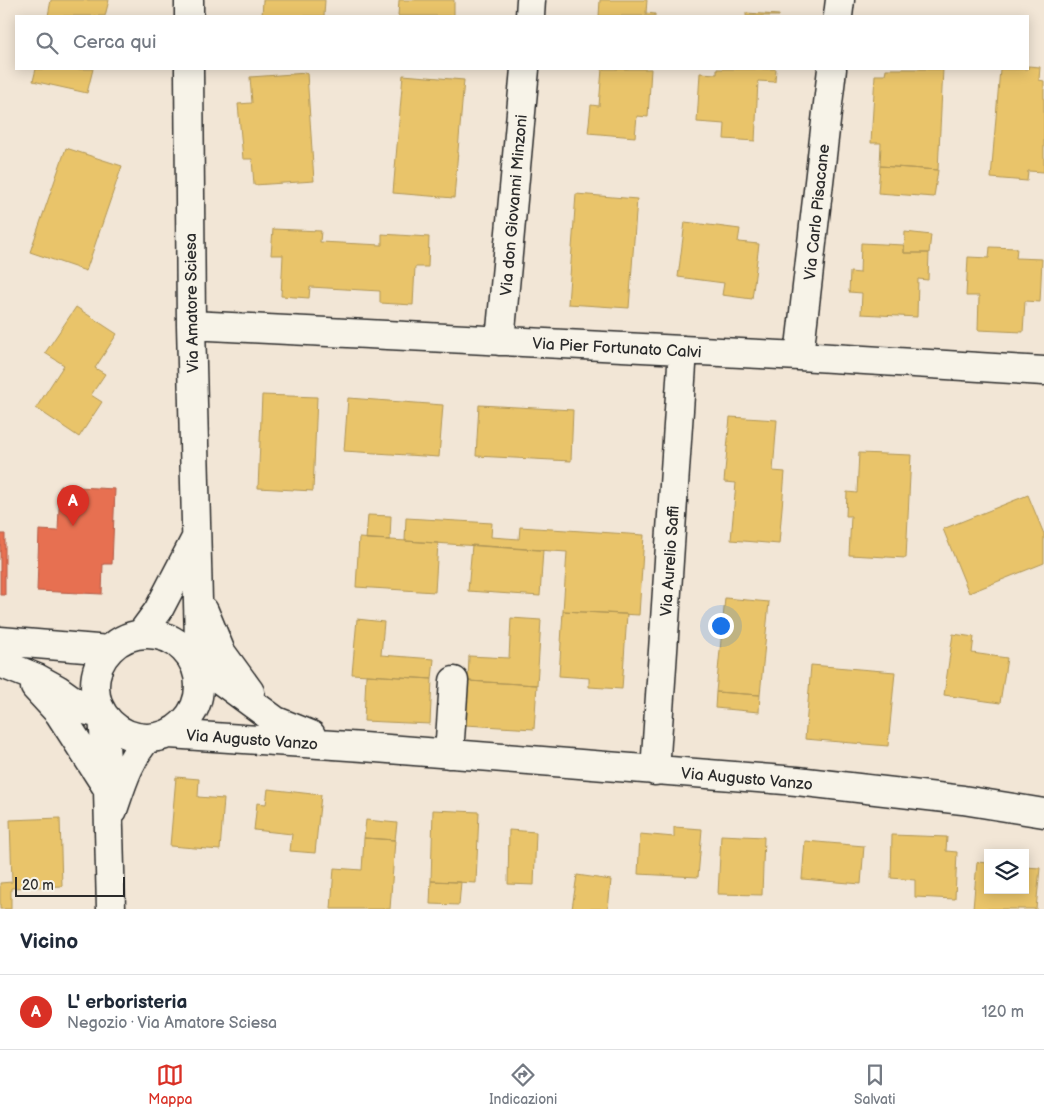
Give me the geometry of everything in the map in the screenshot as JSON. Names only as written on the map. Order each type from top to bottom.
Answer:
[{"type":"street","points":[[189,0],[189,15]]},
{"type":"street","points":[[530,15],[531,0]]},
{"type":"street","points":[[838,15],[840,0]]},
{"type":"street","name":"Via Amatore Sciesa","points":[[189,70],[191,325],[199,641],[194,663]]},
{"type":"street","name":"Via don Giovanni Minzoni","points":[[500,341],[525,70]]},
{"type":"street","name":"Via Carlo Pisacane","points":[[799,356],[832,70]]},
{"type":"street","name":"Via Pier Fortunato Calvi","points":[[191,325],[799,356],[1044,371]]},
{"type":"street","name":"Via Aurelio Saffi","points":[[655,771],[683,350]]},
{"type":"street","name":"Via Amatore Sciesa","points":[[140,634],[158,611],[197,536]]},
{"type":"street","points":[[198,591],[207,620],[221,652],[251,694],[276,721]]},
{"type":"street","points":[[111,909],[108,790],[103,715],[96,700],[95,682],[99,665],[109,650],[124,639],[140,634]]},
{"type":"street","name":"Via Augusto Vanzo","points":[[140,634],[157,635],[172,640],[185,650],[194,663],[200,684],[198,699],[192,714],[182,725],[158,736]]},
{"type":"street","points":[[0,641],[109,650]]},
{"type":"street","name":"Via Augusto Vanzo","points":[[194,663],[215,676],[276,721],[336,745]]},
{"type":"street","points":[[11,668],[59,713],[108,790]]},
{"type":"street","name":"Via Augusto Vanzo","points":[[11,668],[37,678],[88,711],[103,715],[115,728],[130,736],[336,745],[797,781],[963,800],[1044,813]]},
{"type":"street","points":[[449,754],[454,681]]},
{"type":"street","points":[[108,823],[136,752],[158,736]]},
{"type":"building: Abitazioni","points":[[51,0],[109,0],[105,15],[48,15]]},
{"type":"building: Abitazioni","points":[[263,0],[325,0],[324,15],[262,15]]},
{"type":"building: Abitazioni","points":[[399,0],[454,0],[454,15],[398,15]]},
{"type":"building: Abitazioni","points":[[600,0],[647,0],[646,13],[655,14],[655,15],[599,15]]},
{"type":"building: Abitazioni","points":[[746,13],[779,15],[746,15]]},
{"type":"building: Abitazioni","points":[[1029,66],[1040,67],[1039,80],[1044,81],[1044,172],[1028,171],[1027,181],[991,178],[1000,70],[1029,70]]},
{"type":"building: Abitazioni","points":[[36,70],[93,70],[87,93],[33,81]]},
{"type":"building: Abitazioni","points":[[602,70],[651,70],[648,117],[637,116],[635,137],[588,133],[591,105],[599,106]]},
{"type":"building: Abitazioni","points":[[717,70],[776,70],[775,82],[758,81],[755,141],[724,139],[725,124],[697,122],[700,73],[717,74]]},
{"type":"building: Abitazioni","points":[[886,70],[943,70],[938,170],[880,166],[881,143],[871,143],[875,75],[885,75]]},
{"type":"building: Abitazioni","points":[[307,73],[314,181],[254,185],[252,159],[243,159],[238,104],[252,103],[250,77]]},
{"type":"building: Abitazioni","points":[[403,75],[464,80],[454,198],[393,193]]},
{"type":"building: Abitazioni","points":[[66,148],[122,166],[86,271],[30,252]]},
{"type":"building: Abitazioni","points":[[880,166],[938,170],[934,197],[878,193]]},
{"type":"building: Abitazioni","points":[[576,194],[637,199],[629,308],[568,304]]},
{"type":"building: Abitazioni","points":[[685,222],[740,229],[738,242],[759,244],[752,299],[722,295],[724,283],[678,277]]},
{"type":"building: Abitazioni","points":[[273,229],[321,231],[320,242],[382,245],[382,234],[429,237],[428,267],[415,267],[413,305],[380,303],[380,291],[310,287],[309,298],[281,296],[283,255],[271,255]]},
{"type":"building: Abitazioni","points":[[905,232],[931,235],[929,253],[904,253]]},
{"type":"building: Abitazioni","points":[[861,243],[904,245],[904,253],[929,253],[928,280],[918,279],[917,317],[861,314],[862,293],[849,292],[850,272],[860,273]]},
{"type":"building: Abitazioni","points":[[990,247],[1017,248],[1016,258],[1042,259],[1040,302],[1025,301],[1023,332],[978,330],[979,296],[966,296],[968,257],[989,258]]},
{"type":"building: Abitazioni","points":[[76,307],[117,334],[95,368],[105,374],[91,395],[102,402],[79,437],[36,408],[64,365],[45,353]]},
{"type":"building: Abitazioni","points":[[262,395],[317,397],[313,491],[258,488]]},
{"type":"building: Abitazioni","points":[[348,398],[443,405],[439,457],[344,451]]},
{"type":"building: Abitazioni","points":[[479,405],[573,410],[571,461],[476,456]]},
{"type":"building: Abitazioni","points":[[730,417],[777,420],[773,471],[785,472],[779,544],[731,540],[736,483],[724,482]]},
{"type":"building: Abitazioni","points":[[859,453],[911,455],[906,558],[849,555],[851,516],[846,516],[847,492],[857,493]]},
{"type":"building: Abitazioni","points":[[1028,495],[1044,534],[1044,563],[969,593],[943,529]]},
{"type":"building: Abitazioni","points":[[368,515],[391,516],[390,540],[366,539]]},
{"type":"building: Abitazioni","points":[[406,518],[492,523],[491,537],[519,539],[520,527],[644,535],[639,615],[563,611],[567,552],[405,541]]},
{"type":"building: Abitazioni","points":[[359,538],[438,543],[435,592],[356,587]]},
{"type":"building: Abitazioni","points":[[472,545],[543,550],[540,596],[468,591]]},
{"type":"building: Abitazioni","points":[[725,598],[769,602],[760,695],[716,692]]},
{"type":"building: Abitazioni","points":[[563,611],[627,614],[622,689],[589,687],[589,678],[559,676]]},
{"type":"building: Abitazioni","points":[[511,618],[541,620],[537,685],[468,681],[469,656],[509,658]]},
{"type":"building: Abitazioni","points":[[357,619],[384,622],[381,655],[434,659],[432,679],[352,674]]},
{"type":"building: Abitazioni","points":[[953,634],[974,637],[972,653],[1007,658],[1000,703],[944,695]]},
{"type":"building: Abitazioni","points":[[811,665],[895,672],[888,746],[805,739]]},
{"type":"building: Abitazioni","points":[[366,675],[432,679],[430,724],[364,721]]},
{"type":"building: Abitazioni","points":[[468,681],[537,685],[534,729],[465,725]]},
{"type":"building: Abitazioni","points":[[716,692],[760,695],[759,712],[715,708]]},
{"type":"building: Abitazioni","points":[[176,777],[199,779],[198,797],[224,799],[220,850],[170,846]]},
{"type":"building: Abitazioni","points":[[268,789],[321,795],[315,853],[290,851],[292,834],[254,830],[257,803],[266,804]]},
{"type":"building: Abitazioni","points":[[433,810],[479,812],[476,883],[431,881]]},
{"type":"building: Abitazioni","points":[[60,818],[62,886],[11,888],[11,909],[0,909],[0,883],[12,882],[10,820]]},
{"type":"building: Abitazioni","points":[[366,820],[397,823],[395,840],[364,838]]},
{"type":"building: Abitazioni","points":[[674,827],[702,829],[698,877],[638,874],[640,834],[674,837]]},
{"type":"building: Abitazioni","points":[[509,830],[536,832],[534,885],[508,884]]},
{"type":"building: Abitazioni","points":[[721,835],[764,837],[762,895],[718,894]]},
{"type":"building: Abitazioni","points":[[892,835],[947,837],[946,851],[957,852],[955,899],[915,897],[915,880],[891,878]]},
{"type":"building: Abitazioni","points":[[364,838],[395,840],[390,909],[331,909],[334,868],[362,870]]},
{"type":"building: Abitazioni","points":[[805,841],[864,846],[861,884],[802,879]]},
{"type":"building: Abitazioni","points":[[977,862],[984,863],[984,894],[1029,894],[1029,867],[1040,868],[1036,909],[973,909]]},
{"type":"building: Abitazioni","points":[[577,875],[611,880],[608,909],[572,909]]},
{"type":"building: Abitazioni","points":[[431,881],[461,882],[459,905],[430,904]]},
{"type":"building: Negozi","points":[[60,486],[115,489],[112,564],[103,564],[102,594],[37,591],[39,530],[58,531]]},
{"type":"building: Negozi","points":[[0,534],[5,534],[5,595],[0,595]]},
{"type":"place","name":"L' erboristeria","points":[[73,526]]}]
